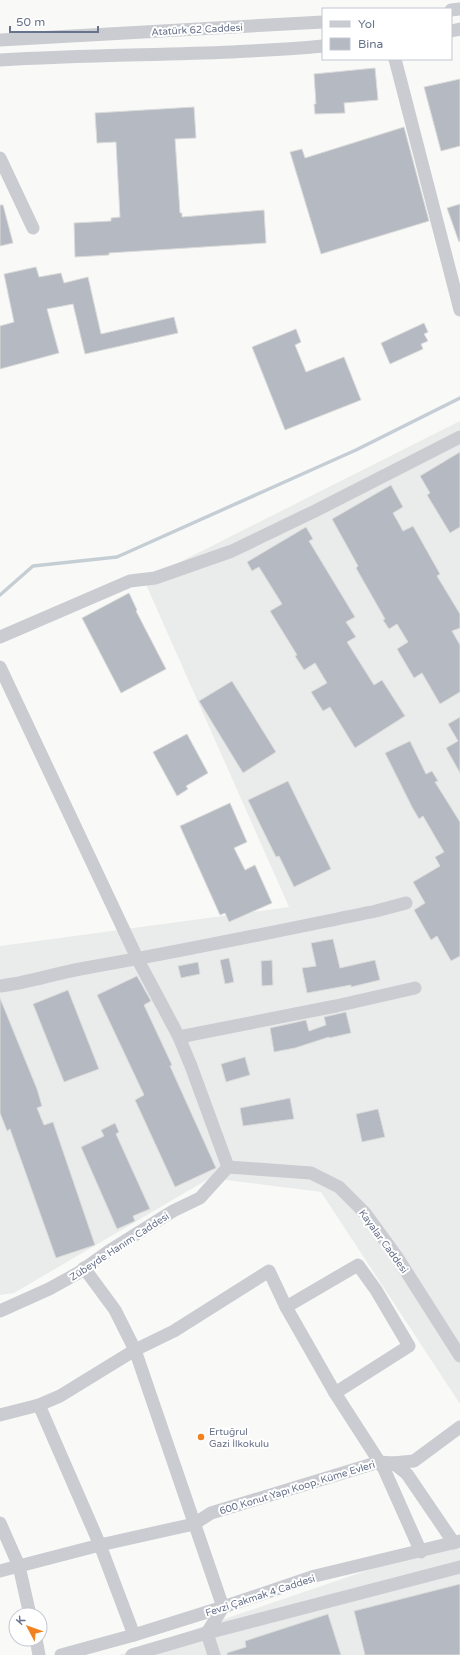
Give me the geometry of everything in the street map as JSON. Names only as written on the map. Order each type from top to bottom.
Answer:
[{"type":"street","name":"Atatürk 62 Caddesi","points":[[0,40],[322,22]]},
{"type":"street","points":[[0,60],[50,57],[264,51],[322,46]]},
{"type":"street","points":[[395,60],[460,310]]},
{"type":"street","points":[[0,158],[33,228]]},
{"type":"street","points":[[0,637],[130,581],[155,578],[232,551],[460,438]]},
{"type":"street","points":[[0,667],[138,960],[179,1037],[228,1167]]},
{"type":"street","points":[[0,986],[78,969],[138,960],[376,911],[406,903]]},
{"type":"street","points":[[179,1037],[336,1006],[415,988]]},
{"type":"street","name":"Zübeyde Hanım Caddesi","points":[[0,1311],[49,1289],[173,1211],[200,1198],[228,1167]]},
{"type":"street","name":"Kayalar Caddesi","points":[[228,1167],[311,1173],[339,1187],[365,1213],[397,1257],[460,1356]]},
{"type":"street","points":[[286,1307],[358,1265],[376,1290],[409,1346],[335,1393]]},
{"type":"street","points":[[84,1268],[115,1310],[135,1350],[223,1607],[207,1633],[214,1655]]},
{"type":"street","name":"600 Konut Yapı Koop. Küme Evleri","points":[[0,1415],[39,1405],[60,1396],[135,1350],[174,1331],[269,1270],[286,1307],[335,1393],[386,1465],[421,1552]]},
{"type":"street","points":[[39,1405],[100,1545],[134,1635]]},
{"type":"street","name":"600 Konut Yapı Koop. Küme Evleri","points":[[0,1571],[100,1545],[194,1524],[211,1513],[386,1465],[414,1461],[460,1427]]},
{"type":"street","name":"600 Konut Yapı Koop. Küme Evleri","points":[[386,1465],[407,1474],[457,1542]]},
{"type":"street","points":[[0,1523],[19,1566],[28,1607]]},
{"type":"street","name":"Fevzi Çakmak 4 Caddesi","points":[[61,1655],[134,1635],[315,1576],[421,1552],[457,1542]]},
{"type":"street","name":"Fevzi Çakmak 4 Caddesi","points":[[132,1655],[207,1633],[460,1567]]},
{"type":"shaded area","points":[[460,421],[460,1404],[321,1192],[210,1178],[14,1293],[0,1295],[0,946],[289,907],[144,580]]},
{"type":"shaded area","points":[[460,1540],[460,1655],[119,1655],[421,1552]]},
{"type":"building","points":[[375,68],[378,100],[344,103],[345,113],[315,114],[314,104],[316,104],[314,74]]},
{"type":"building","points":[[460,79],[460,146],[441,151],[424,87]]},
{"type":"building","points":[[194,107],[196,138],[175,139],[180,213],[182,213],[182,217],[264,210],[266,243],[109,253],[109,255],[75,257],[74,223],[111,221],[111,218],[120,217],[116,142],[97,143],[95,113]]},
{"type":"building","points":[[404,127],[429,221],[321,254],[290,152],[302,149],[305,158]]},
{"type":"building","points":[[460,204],[460,241],[459,242],[447,208]]},
{"type":"building","points":[[0,205],[3,205],[13,243],[0,246]]},
{"type":"building","points":[[36,267],[39,277],[61,273],[64,283],[88,277],[101,334],[174,317],[178,333],[85,354],[73,304],[47,309],[59,353],[0,369],[0,326],[14,322],[4,274]]},
{"type":"building","points":[[424,323],[428,332],[424,334],[428,341],[421,344],[423,349],[390,364],[381,343]]},
{"type":"building","points":[[296,329],[301,342],[295,345],[306,372],[344,357],[361,400],[285,430],[252,347]]},
{"type":"building","points":[[460,452],[460,527],[450,533],[427,495],[430,493],[420,476]]},
{"type":"building","points":[[391,485],[403,507],[393,513],[403,531],[413,526],[440,574],[437,576],[460,614],[460,628],[452,631],[460,645],[460,692],[440,704],[422,673],[414,678],[397,649],[408,642],[397,624],[389,629],[383,620],[385,619],[356,568],[358,566],[332,519]]},
{"type":"building","points":[[306,527],[313,539],[309,541],[355,617],[346,622],[356,637],[347,642],[374,685],[382,680],[405,716],[355,748],[330,707],[323,711],[311,692],[327,683],[315,663],[304,670],[295,656],[297,655],[270,611],[282,604],[259,567],[252,571],[247,562]]},
{"type":"building","points":[[129,593],[137,610],[136,611],[166,669],[121,693],[82,618]]},
{"type":"building","points":[[232,681],[276,752],[243,773],[199,701]]},
{"type":"building","points":[[460,717],[460,773],[446,748],[458,741],[448,724]]},
{"type":"building","points":[[187,734],[208,773],[186,786],[188,789],[177,796],[153,752]]},
{"type":"building","points":[[410,741],[426,774],[432,771],[438,781],[435,782],[460,822],[460,956],[451,961],[437,936],[431,940],[414,910],[425,903],[413,882],[440,866],[435,857],[444,852],[423,816],[419,819],[385,753]]},
{"type":"building","points":[[288,781],[331,869],[294,887],[279,856],[276,857],[248,800]]},
{"type":"building","points":[[230,803],[247,842],[234,848],[245,870],[255,865],[272,903],[229,922],[225,913],[220,915],[180,826]]},
{"type":"building","points":[[333,939],[340,968],[375,960],[380,980],[351,987],[351,985],[307,993],[302,968],[316,966],[311,943]]},
{"type":"building","points":[[229,958],[234,982],[225,984],[220,960]]},
{"type":"building","points":[[272,960],[273,985],[262,986],[261,961]]},
{"type":"building","points":[[198,962],[200,974],[181,978],[178,966]]},
{"type":"building","points":[[137,976],[151,1001],[144,1005],[172,1065],[170,1066],[216,1168],[175,1187],[135,1100],[144,1095],[97,995]]},
{"type":"building","points":[[68,990],[99,1069],[64,1082],[33,1004]]},
{"type":"building","points":[[0,998],[37,1089],[42,1106],[37,1108],[44,1125],[53,1122],[95,1245],[56,1258],[10,1129],[7,1131],[0,1113]]},
{"type":"building","points":[[346,1012],[351,1033],[329,1037],[295,1048],[274,1052],[270,1028],[306,1020],[309,1031],[326,1025],[324,1017]]},
{"type":"building","points":[[245,1057],[250,1075],[226,1082],[221,1064]]},
{"type":"building","points":[[290,1098],[294,1119],[243,1126],[240,1108]]},
{"type":"building","points":[[378,1109],[385,1137],[362,1142],[356,1114]]},
{"type":"building","points":[[115,1123],[119,1132],[116,1134],[150,1209],[133,1216],[135,1221],[117,1229],[81,1147],[104,1136],[101,1130]]},
{"type":"building","points":[[460,1584],[460,1655],[365,1655],[354,1611]]},
{"type":"building","points":[[328,1614],[341,1655],[227,1655],[227,1653],[246,1647],[245,1641]]},
{"type":"waterway","points":[[0,595],[33,566],[117,557],[356,450],[460,398]]},
{"type":"place","name":"Ertuğrul Gazi İlkokulu","points":[[201,1437]]}]
